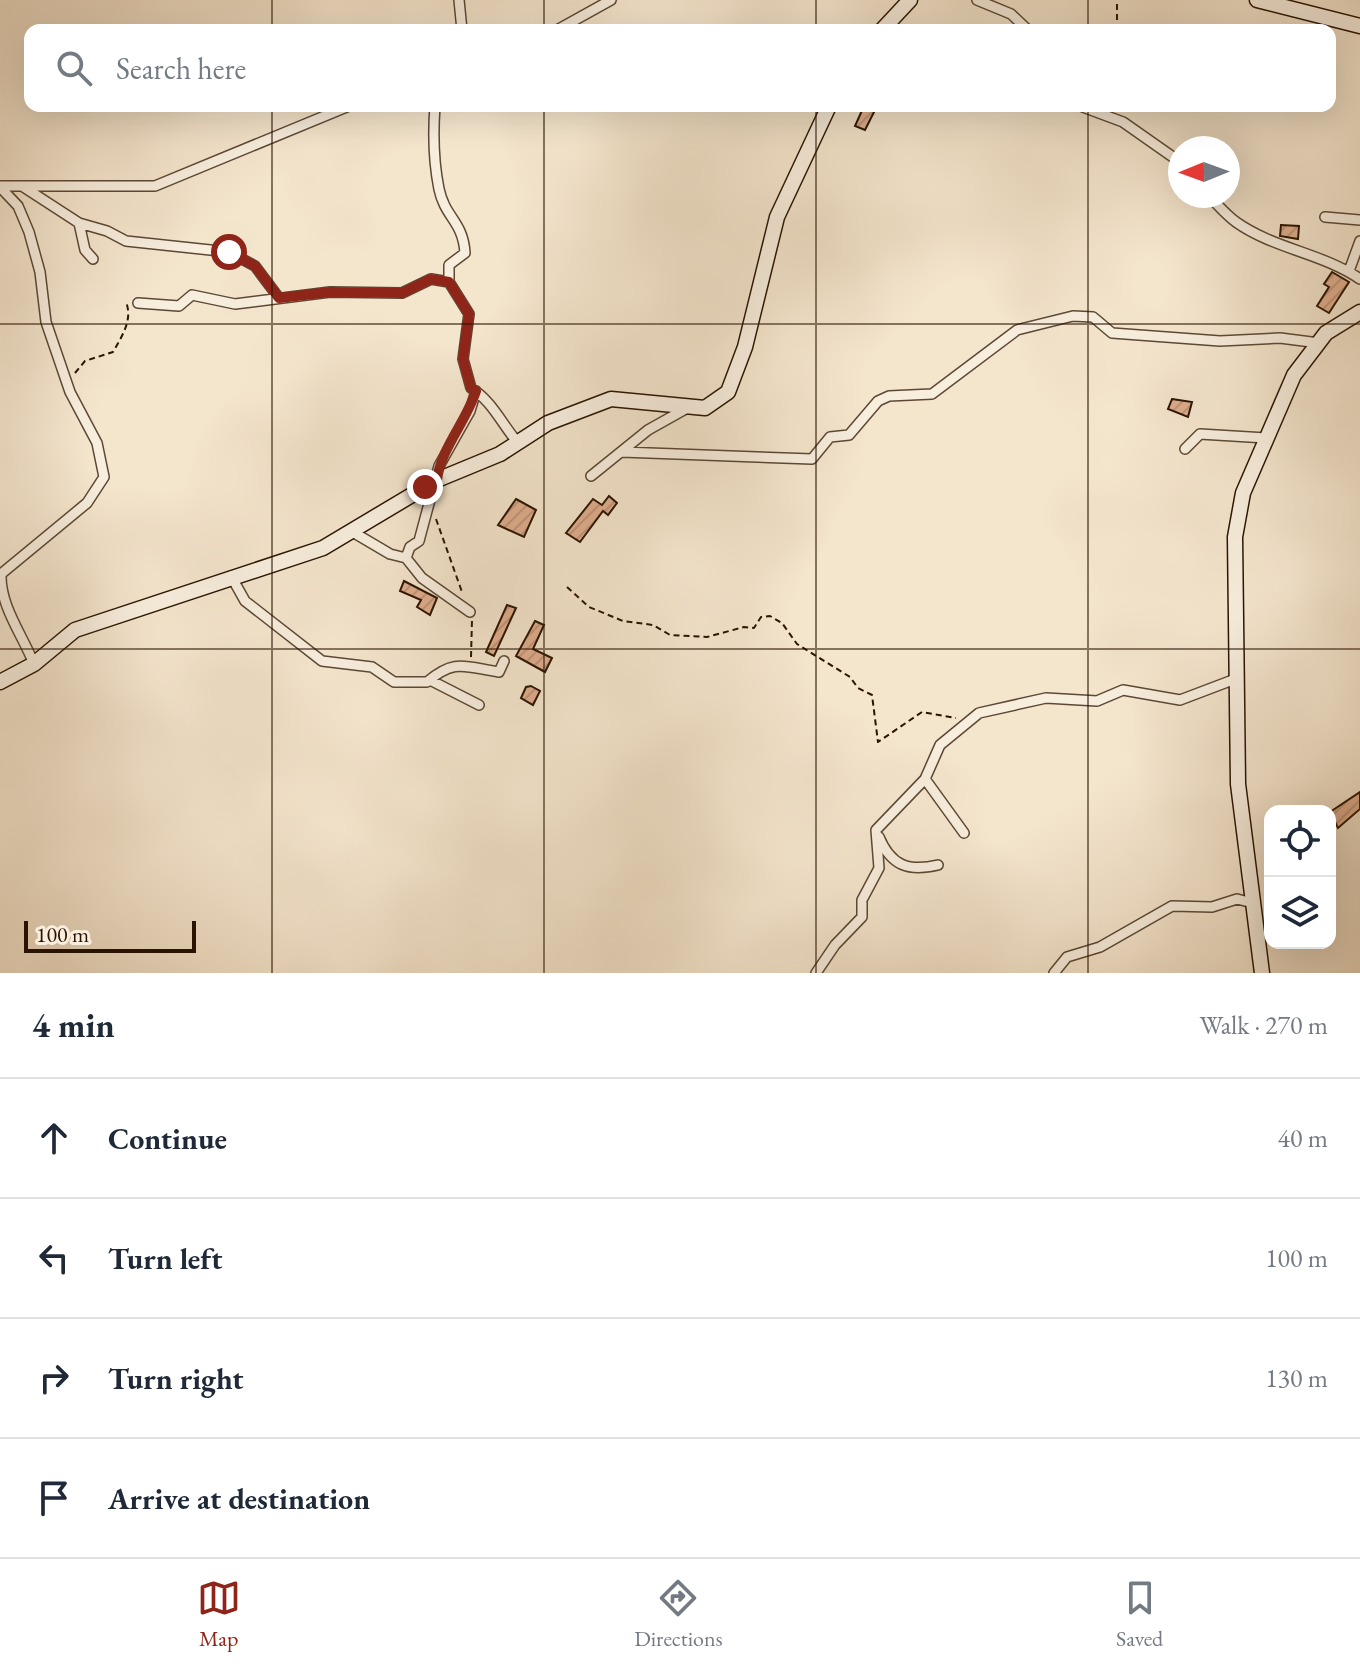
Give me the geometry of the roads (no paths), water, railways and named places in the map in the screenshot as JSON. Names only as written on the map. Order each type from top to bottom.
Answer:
[{"type":"street","points":[[459,0],[461,24]]},
{"type":"street","points":[[568,24],[611,0]]},
{"type":"street","points":[[888,24],[910,0]]},
{"type":"street","points":[[977,0],[1011,14],[1022,24]]},
{"type":"street","points":[[1257,0],[1360,26]]},
{"type":"street","points":[[0,186],[155,186],[334,112]]},
{"type":"street","points":[[435,112],[439,190],[447,211],[464,233],[465,253],[449,265],[449,282],[469,314],[463,359],[471,388],[491,401],[500,421],[518,443]]},
{"type":"street","points":[[0,682],[34,664],[75,630],[323,548],[437,480],[518,443],[548,423],[611,399],[705,408],[728,392],[745,347],[777,217],[826,112]]},
{"type":"street","points":[[1096,112],[1123,122],[1168,154]]},
{"type":"street","points":[[0,186],[18,206],[29,232],[40,272],[46,322],[67,383],[97,443],[104,477],[87,503],[1,574],[0,596],[20,630],[34,664]]},
{"type":"street","points":[[22,186],[79,223],[137,244],[172,244],[229,252],[255,266],[279,298]]},
{"type":"street","points":[[1221,208],[1235,221],[1263,237],[1349,271],[1360,279]]},
{"type":"street","points":[[1325,217],[1360,220]]},
{"type":"street","points":[[79,223],[85,250],[93,259]]},
{"type":"street","points":[[1349,271],[1360,241]]},
{"type":"street","points":[[138,303],[179,306],[192,295],[235,304],[330,292],[402,293],[431,279],[449,282]]},
{"type":"street","points":[[1262,973],[1238,784],[1235,537],[1243,493],[1294,375],[1326,333],[1360,312]]},
{"type":"street","points":[[622,452],[812,459],[830,437],[849,435],[878,401],[889,396],[932,394],[1017,330],[1073,316],[1093,317],[1112,333],[1220,341],[1280,338],[1319,343]]},
{"type":"street","points":[[406,558],[410,547],[419,541],[442,458],[470,411],[476,391]]},
{"type":"street","points":[[591,476],[648,430],[689,407]]},
{"type":"street","points":[[1185,449],[1200,434],[1266,438]]},
{"type":"street","points":[[351,531],[390,554],[406,558],[422,578],[470,612]]},
{"type":"street","points":[[231,576],[245,601],[322,661],[372,667],[394,682],[430,680],[479,705]]},
{"type":"street","points":[[430,680],[444,667],[473,666],[499,672],[504,661]]},
{"type":"street","points":[[816,973],[835,945],[862,917],[866,888],[879,868],[876,830],[925,779],[940,745],[979,713],[1046,698],[1097,701],[1123,690],[1180,700],[1238,678]]},
{"type":"street","points":[[925,779],[964,833]]},
{"type":"street","points":[[876,830],[886,853],[897,863],[914,871],[938,865]]},
{"type":"street","points":[[1054,973],[1067,957],[1100,947],[1172,906],[1212,907],[1237,899],[1253,903]]}]
